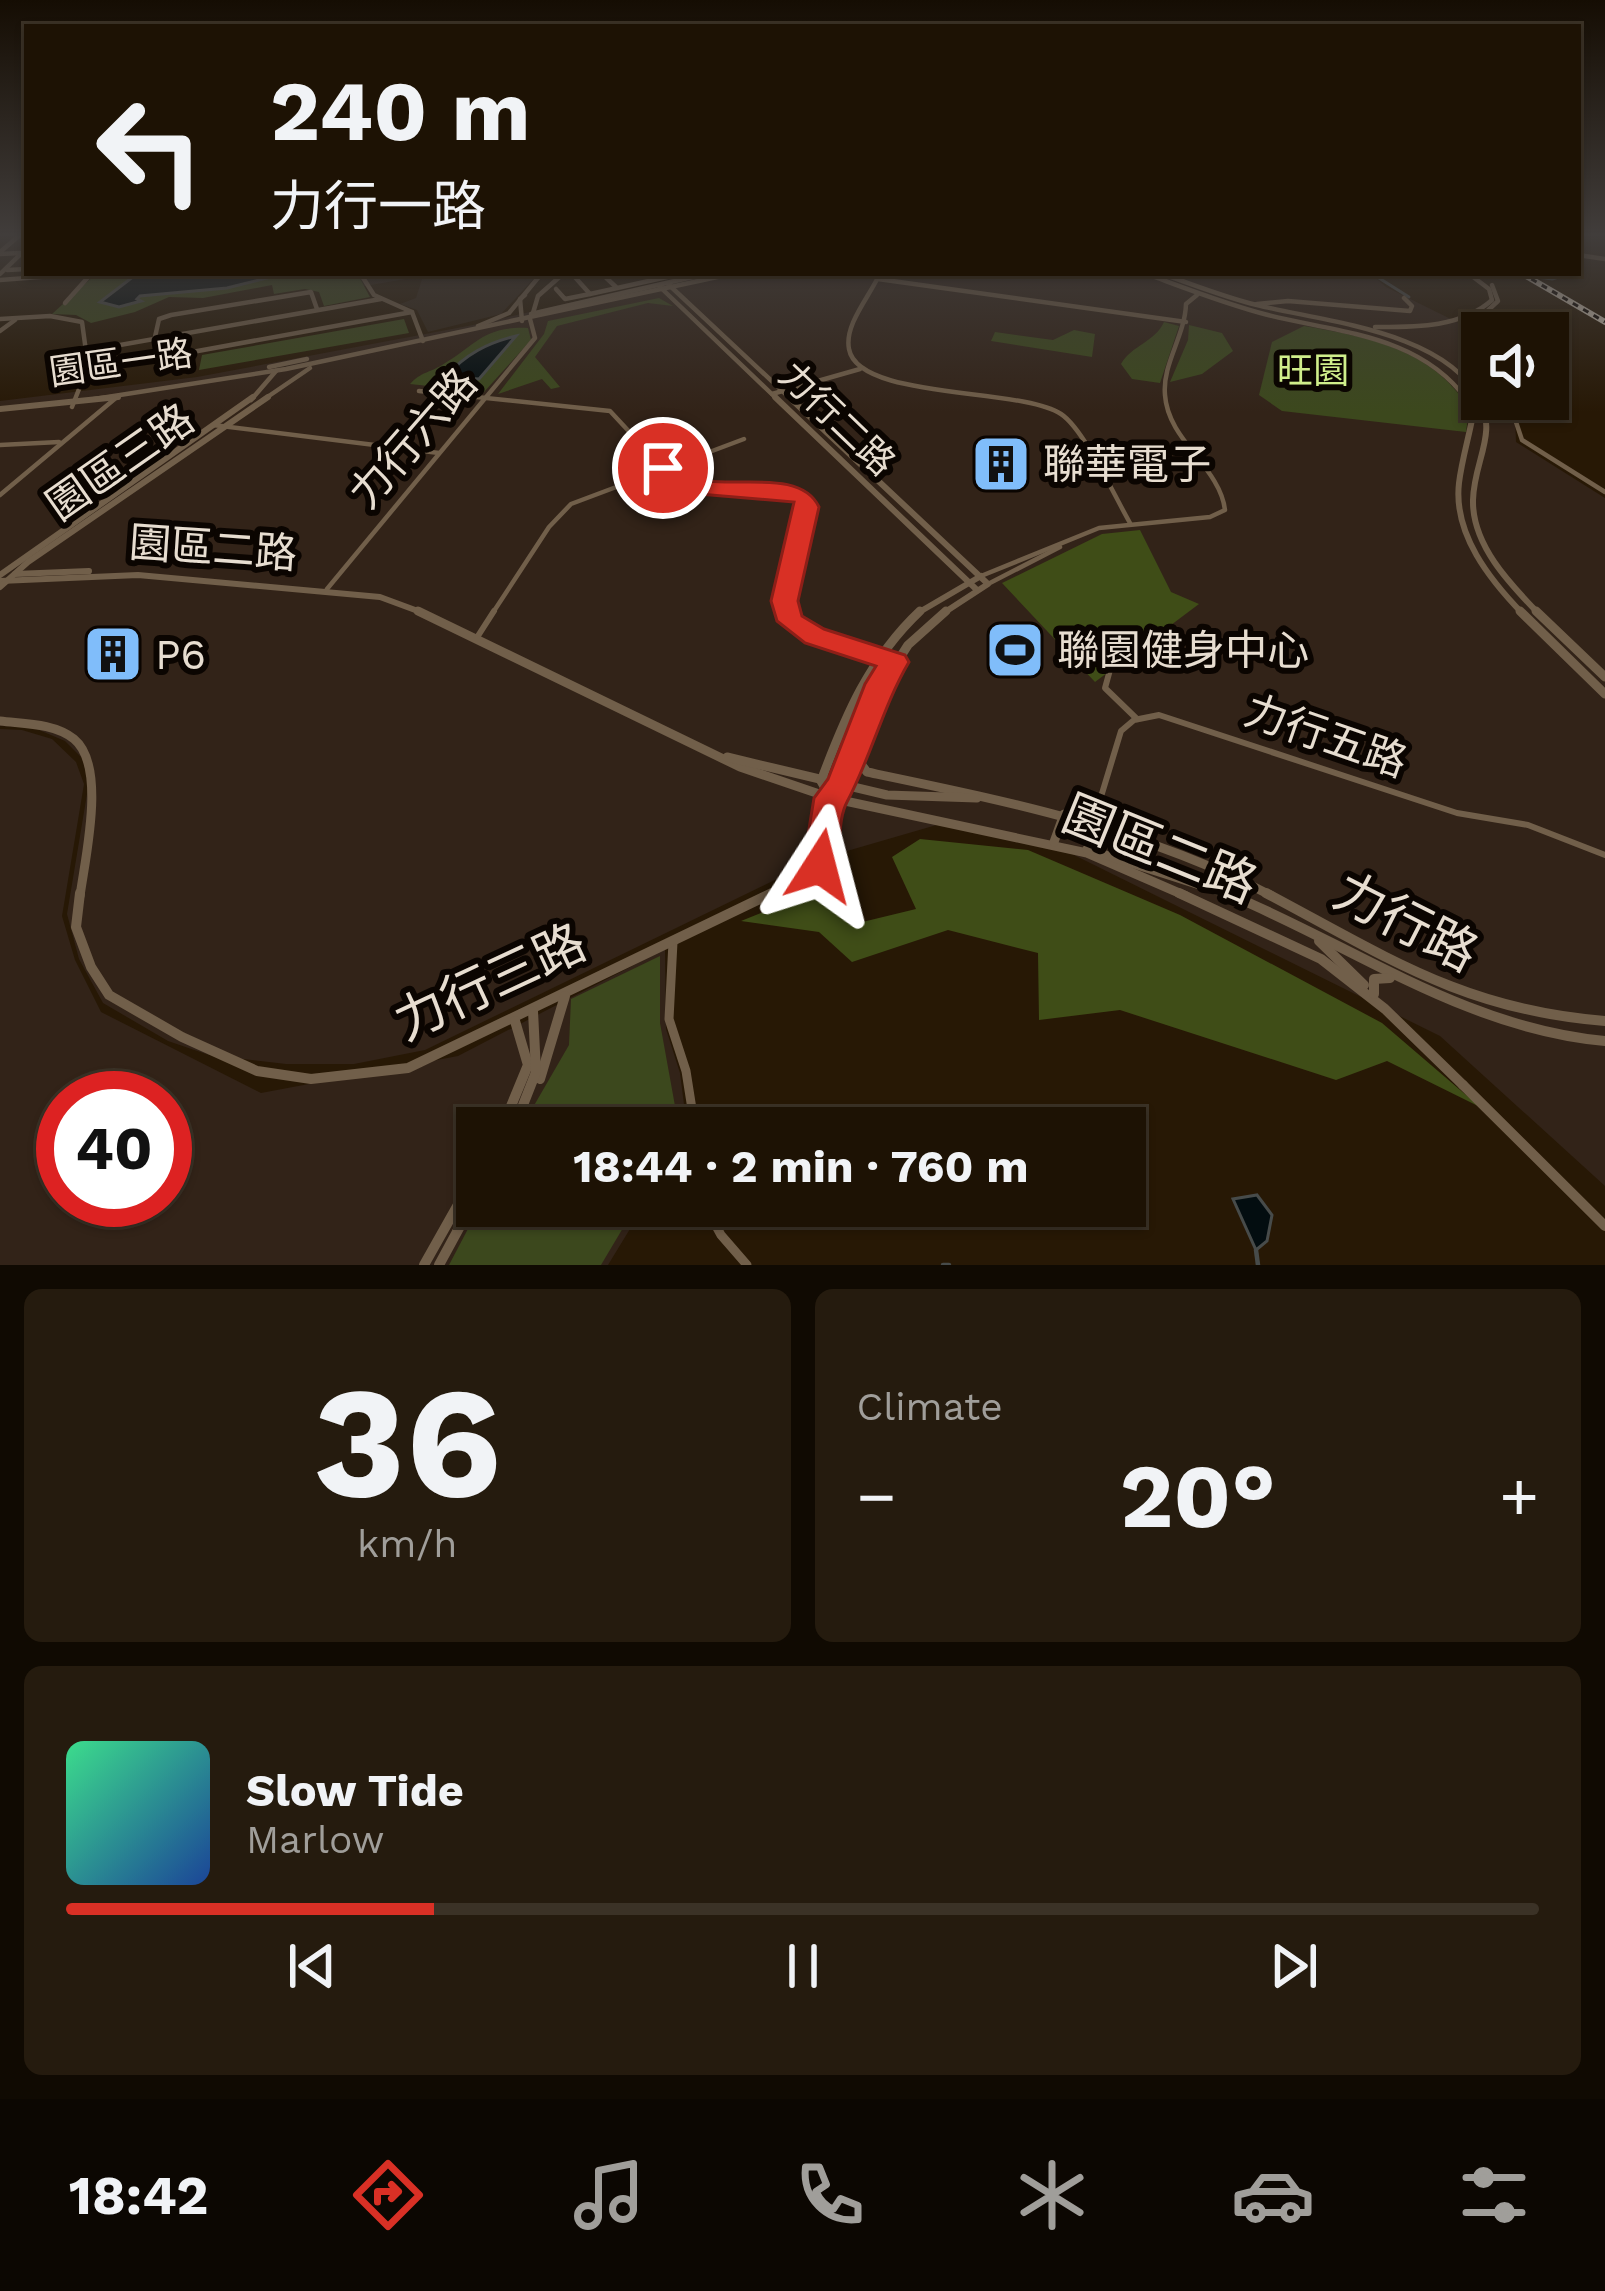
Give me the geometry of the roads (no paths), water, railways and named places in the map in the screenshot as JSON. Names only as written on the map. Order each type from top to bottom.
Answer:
[{"type":"street","points":[[65,303],[73,294]]},
{"type":"street","points":[[155,337],[160,317],[297,294]]},
{"type":"street","points":[[311,294],[317,309]]},
{"type":"street","points":[[377,294],[412,312],[422,339]]},
{"type":"street","points":[[476,326],[509,313],[522,294]]},
{"type":"street","points":[[525,294],[520,299],[530,317]]},
{"type":"street","points":[[530,317],[527,304],[538,294]]},
{"type":"street","points":[[530,317],[540,294]]},
{"type":"street","points":[[560,294],[565,299],[590,294]]},
{"type":"street","points":[[530,317],[631,294]]},
{"type":"street","points":[[530,317],[631,294]]},
{"type":"street","name":"力行二路","points":[[674,294],[977,590]]},
{"type":"street","name":"力行二路","points":[[675,294],[984,580]]},
{"type":"street","points":[[870,294],[851,335],[849,352],[860,369],[889,382],[1047,404],[1067,417],[1130,523]]},
{"type":"street","points":[[999,294],[1186,322]]},
{"type":"street","points":[[1210,294],[1256,308],[1332,321],[1399,326],[1463,316],[1487,307],[1490,294]]},
{"type":"street","points":[[1218,294],[1256,308],[1277,299],[1316,307],[1410,311],[1412,306],[1404,298]]},
{"type":"street","points":[[1221,294],[1256,308]]},
{"type":"street","points":[[1382,336],[1493,310],[1498,294]]},
{"type":"street","points":[[984,580],[977,590],[933,617],[879,684],[842,786],[830,798],[821,781],[844,718],[876,656],[928,602],[1069,540],[1130,523],[1210,517],[1225,510],[1223,494],[1164,400],[1167,372],[1185,339],[1186,304],[1197,295],[1382,336],[1461,383]]},
{"type":"street","points":[[86,350],[381,299]]},
{"type":"street","points":[[368,301],[368,320]]},
{"type":"street","points":[[515,301],[530,317]]},
{"type":"street","points":[[88,371],[412,312]]},
{"type":"street","name":"園區一路","points":[[0,407],[118,397],[233,378],[530,317]]},
{"type":"street","name":"園區一路","points":[[76,402],[530,317]]},
{"type":"street","name":"力行六路","points":[[327,590],[535,338],[530,317]]},
{"type":"street","points":[[0,331],[18,318]]},
{"type":"street","points":[[0,319],[80,320],[88,371],[76,402]]},
{"type":"street","points":[[1332,321],[1422,350]]},
{"type":"street","points":[[1382,336],[1399,326]]},
{"type":"street","points":[[210,349],[211,328]]},
{"type":"street","points":[[1411,328],[1408,338],[1461,383]]},
{"type":"street","name":"園區三路","points":[[3,578],[322,362]]},
{"type":"street","points":[[277,389],[281,366]]},
{"type":"street","name":"園區三路","points":[[3,578],[265,389],[281,366]]},
{"type":"street","points":[[772,394],[860,369]]},
{"type":"street","name":"園區三路","points":[[233,378],[268,377],[265,389]]},
{"type":"street","points":[[419,391],[610,412],[663,468],[699,487],[792,492],[803,498],[808,507],[785,610],[801,629],[895,662]]},
{"type":"street","points":[[0,495],[118,397]]},
{"type":"street","points":[[1472,420],[1458,494],[1480,562],[1529,620],[1605,694]]},
{"type":"street","points":[[1489,420],[1474,489],[1479,534],[1522,593],[1605,677]]},
{"type":"street","points":[[1515,420],[1522,440],[1605,492]]},
{"type":"street","points":[[214,425],[439,453]]},
{"type":"street","points":[[476,639],[559,514],[582,497],[744,439]]},
{"type":"street","points":[[0,445],[63,442]]},
{"type":"street","points":[[1088,457],[1192,449]]},
{"type":"street","name":"園區二路","points":[[3,578],[103,574],[327,590],[404,604],[714,753],[830,798],[1054,842],[1087,853],[1327,962],[1378,1001],[1605,1226]]},
{"type":"street","points":[[1093,823],[1121,731],[1137,719],[1105,688],[1113,659]]},
{"type":"street","name":"力行五路","points":[[1137,719],[1159,715],[1183,719],[1457,813],[1528,825],[1605,855]]},
{"type":"street","name":"力行三路","points":[[0,721],[54,728],[76,740],[90,761],[91,808],[76,926],[91,967],[122,1006],[257,1071],[311,1079],[408,1068],[814,873],[825,843],[830,798]]},
{"type":"street","name":"力行路","points":[[857,743],[856,763],[867,772],[1064,814],[1201,862],[1412,974],[1479,1004],[1525,1016],[1605,1022]]},
{"type":"street","name":"園區二路","points":[[714,753],[842,786],[932,800],[990,797]]},
{"type":"street","points":[[1054,842],[1064,814]]},
{"type":"street","name":"力行路","points":[[1054,842],[1145,865],[1310,932],[1397,979],[1514,1030],[1605,1041]]},
{"type":"street","name":"園區二路","points":[[1292,907],[1310,932],[1463,1085]]},
{"type":"street","points":[[672,938],[669,1019],[686,1071],[691,1107]]},
{"type":"street","points":[[1374,994],[1374,979],[1397,979]]},
{"type":"street","points":[[525,1107],[548,1062],[566,994]]},
{"type":"street","points":[[532,1011],[538,1047],[536,1085]]},
{"type":"street","points":[[510,1107],[527,1065],[514,1021]]},
{"type":"street","points":[[424,1265],[456,1208]]},
{"type":"street","points":[[439,1265],[460,1227]]},
{"type":"street","points":[[717,1227],[747,1265]]},
{"type":"waterway","points":[[1404,294],[1409,297]]},
{"type":"waterway","points":[[1256,1250],[1258,1265]]},
{"type":"waterway","points":[[943,1265],[949,1265]]},
{"type":"railway","points":[[1557,294],[1605,322]]},
{"type":"place","name":"聯華電子","points":[[1001,464]]},
{"type":"place","name":"聯園健身中心","points":[[1015,650]]},
{"type":"place","name":"P6","points":[[113,654]]},
{"type":"park label","name":"旺園","points":[[1313,371]]}]
